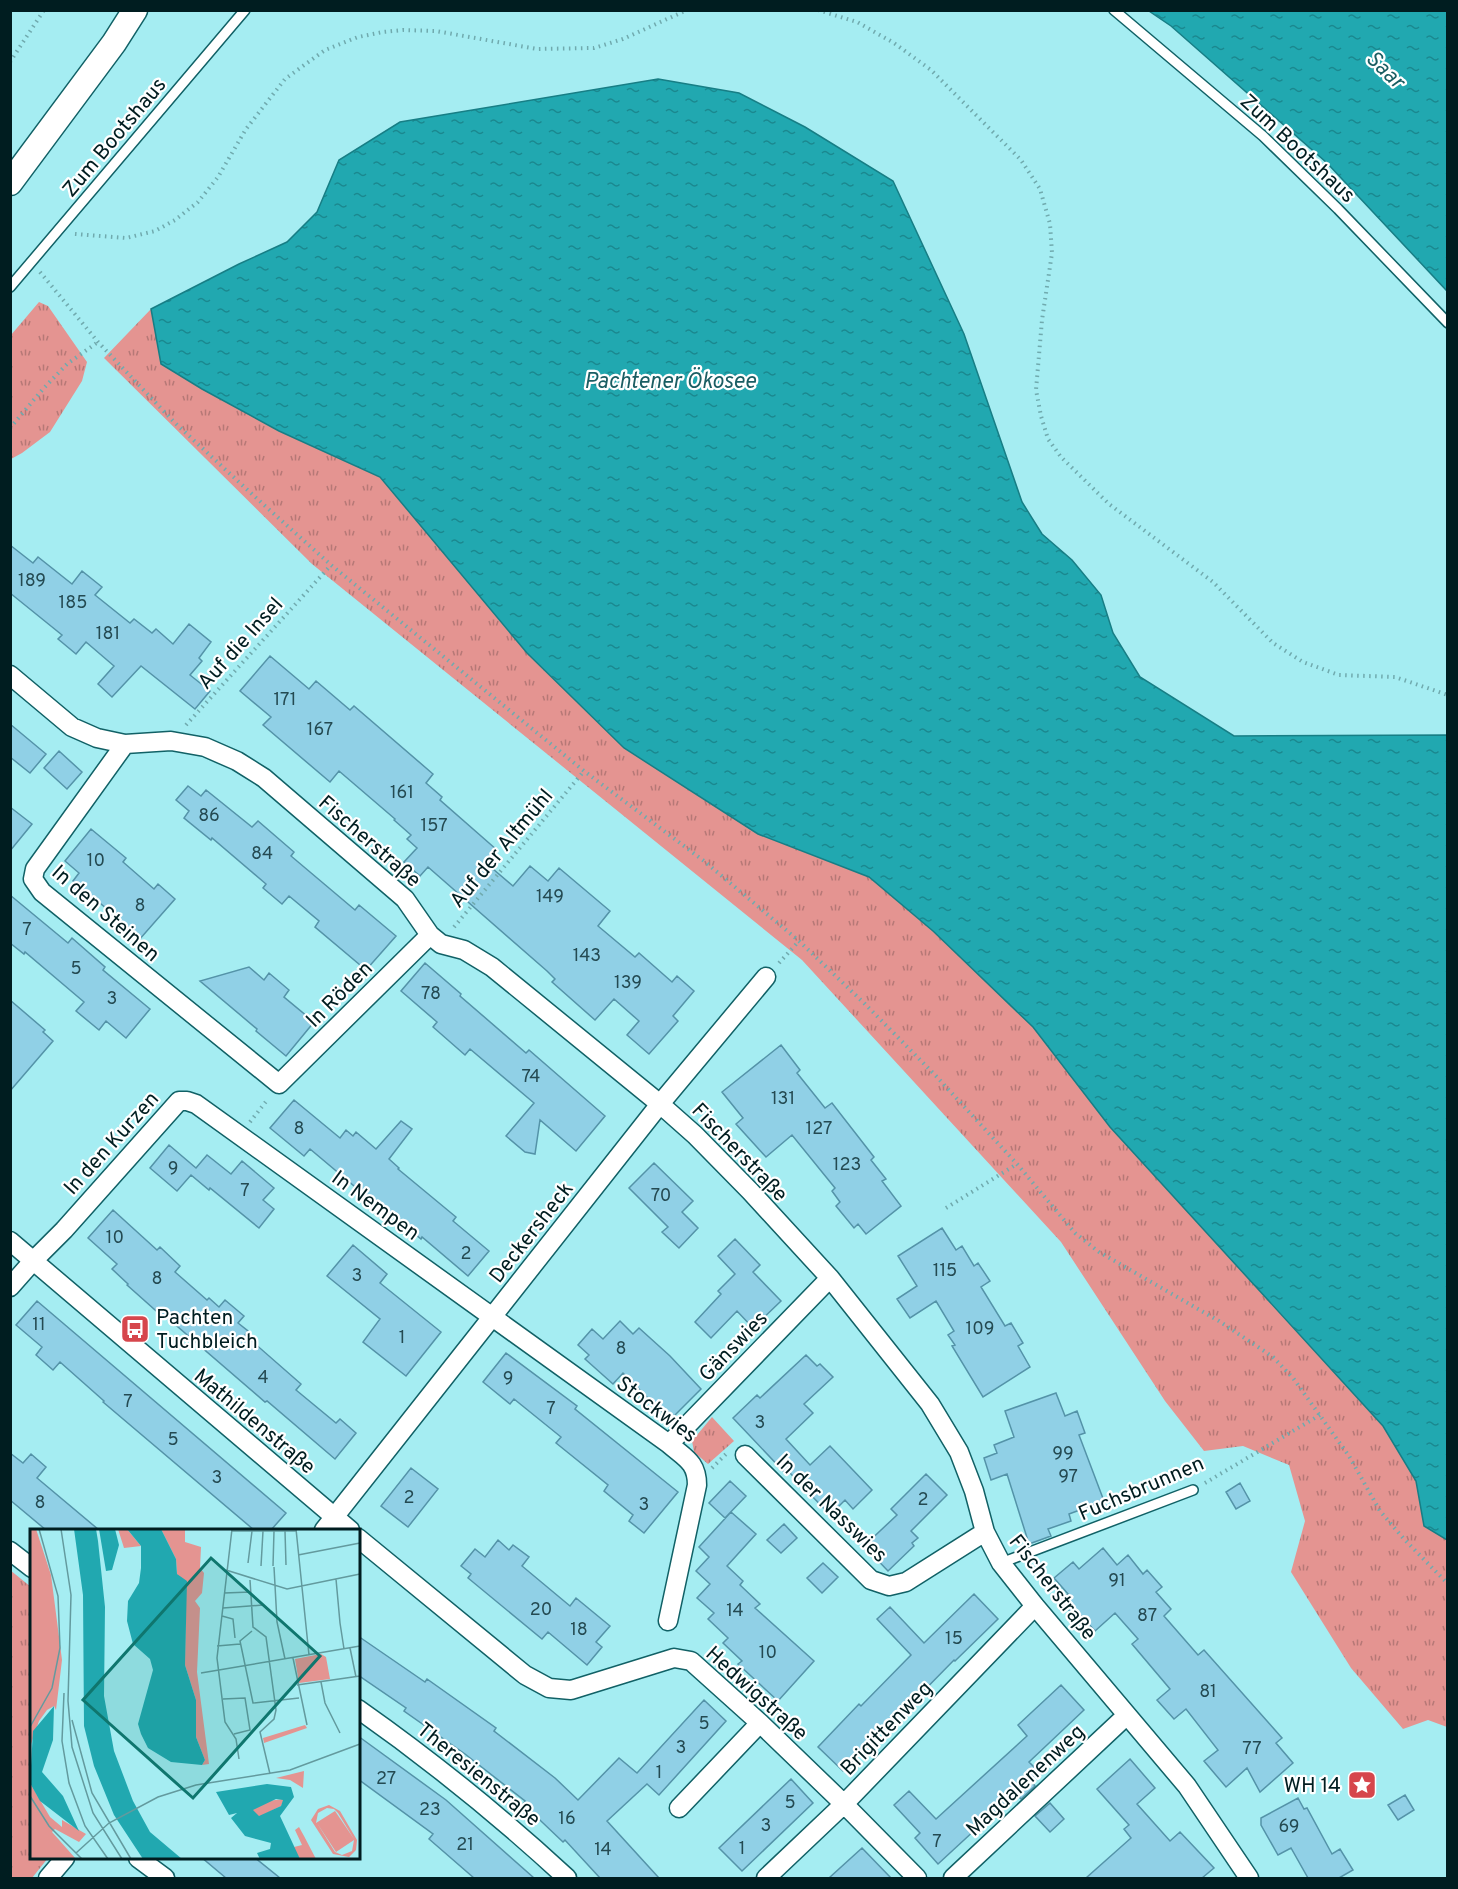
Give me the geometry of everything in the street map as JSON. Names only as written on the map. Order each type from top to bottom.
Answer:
[{"type":"street","points":[[10,183],[114,43],[135,10]]},
{"type":"street","name":"Fischerstraße","points":[[10,675],[72,728],[97,738],[125,744],[171,741],[205,747],[237,761],[264,778],[405,899],[435,939],[464,950],[492,967],[695,1135],[830,1278],[930,1404],[959,1452],[974,1491],[985,1532],[1001,1563],[1187,1786],[1249,1878]]},
{"type":"street","name":"In den Steinen","points":[[125,744],[35,869],[33,879],[42,892],[279,1084]]},
{"type":"street","name":"In Röden","points":[[279,1084],[435,939]]},
{"type":"street","name":"Deckersheck","points":[[329,1524],[660,1104],[770,973]]},
{"type":"street","name":"In den Kurzen","points":[[33,1261],[64,1230],[179,1101],[196,1104],[237,1133]]},
{"type":"street","name":"In Nempen","points":[[237,1133],[492,1317]]},
{"type":"street","name":"Mathildenstraße","points":[[10,1241],[329,1524]]},
{"type":"street","points":[[10,1287],[33,1261]]},
{"type":"street","name":"Gänswies","points":[[669,1444],[830,1278]]},
{"type":"street","name":"Stockwies","points":[[492,1317],[669,1444],[693,1464],[697,1472],[697,1485],[668,1621]]},
{"type":"street","name":"In der Nasswies","points":[[745,1455],[871,1580],[889,1586],[906,1582],[985,1532]]},
{"type":"street","points":[[329,1524],[346,1529]]},
{"type":"street","name":"Hedwigstraße","points":[[360,1540],[525,1675],[549,1688],[571,1690],[674,1658],[691,1661],[760,1723],[917,1878]]},
{"type":"street","points":[[10,1551],[30,1566]]},
{"type":"street","name":"Brigittenweg","points":[[766,1878],[844,1804],[1035,1606]]},
{"type":"street","name":"Theresienstraße","points":[[360,1709],[442,1770],[567,1878]]},
{"type":"street","name":"Magdalenenweg","points":[[953,1878],[1127,1715]]},
{"type":"street","points":[[679,1809],[760,1723]]},
{"type":"street","points":[[48,1878],[63,1859]]},
{"type":"street","points":[[141,1859],[165,1878]]},
{"type":"lane","name":"Zum Bootshaus","points":[[10,287],[245,10]]},
{"type":"lane","name":"Zum Bootshaus","points":[[1114,10],[1263,136],[1338,209],[1448,323]]},
{"type":"lane","name":"Fuchsbrunnen","points":[[1001,1563],[1193,1490]]},
{"type":"path","points":[[10,62],[44,10]]},
{"type":"path","points":[[57,233],[126,238],[155,231],[175,220],[198,202],[218,177],[246,129],[285,80],[325,51],[358,37],[403,30],[436,31],[537,49],[594,48],[623,39],[687,10]]},
{"type":"path","points":[[818,10],[857,22],[894,43],[931,70],[1021,159],[1040,189],[1050,224],[1052,253],[1041,320],[1036,390],[1048,439],[1061,457],[1108,504],[1213,582],[1273,643],[1303,662],[1339,675],[1395,677],[1448,695]]},
{"type":"path","points":[[32,262],[98,342],[174,422],[331,565],[584,771],[704,861],[799,941],[936,1076],[1017,1164],[1075,1233],[1099,1252],[1253,1342],[1273,1358],[1293,1378],[1349,1456],[1380,1511],[1448,1584]]},
{"type":"path","points":[[10,428],[67,364],[98,342]]},
{"type":"path","name":"Auf die Insel","points":[[171,741],[331,565]]},
{"type":"path","name":"Auf der Altmühl","points":[[435,939],[584,771]]},
{"type":"path","points":[[770,973],[799,941]]},
{"type":"path","points":[[237,1133],[279,1084]]},
{"type":"path","points":[[946,1208],[1017,1164]]},
{"type":"path","name":"Fuchsbrunnen","points":[[1193,1490],[1320,1415]]},
{"type":"path","points":[[697,1472],[712,1468],[731,1449],[745,1455]]},
{"type":"green space","points":[[39,302],[48,306],[87,362],[82,381],[50,432],[11,459],[11,335]]},
{"type":"green space","points":[[151,309],[161,364],[279,431],[380,477],[527,653],[624,748],[758,834],[869,877],[933,931],[1033,1027],[1110,1127],[1383,1426],[1416,1481],[1424,1525],[1447,1540],[1447,1727],[1428,1720],[1403,1729],[1351,1668],[1291,1572],[1305,1521],[1289,1465],[1243,1446],[1204,1451],[1165,1401],[1061,1242],[802,960],[312,564],[104,358]]},
{"type":"green space","points":[[712,1417],[734,1441],[708,1464],[694,1452],[692,1441]]},
{"type":"green space","points":[[10,1570],[30,1586],[30,1859],[47,1859],[32,1878],[11,1878]]},
{"type":"water","name":"Saar","points":[[1149,11],[1447,11],[1447,291],[1327,163],[1171,26]]},
{"type":"water","name":"Pachtener Ökosee","points":[[658,79],[739,93],[805,127],[893,181],[964,334],[1022,502],[1042,534],[1072,560],[1101,595],[1113,633],[1140,677],[1234,736],[1447,735],[1447,1540],[1424,1526],[1416,1481],[1383,1426],[1110,1127],[1033,1027],[933,931],[869,877],[758,834],[624,748],[527,653],[380,477],[279,431],[161,364],[151,309],[287,242],[317,212],[339,160],[400,122]]},
{"type":"building","points":[[10,545],[33,563],[38,557],[72,584],[82,571],[102,587],[95,595],[130,623],[134,619],[152,633],[156,629],[173,644],[189,624],[211,642],[199,658],[202,661],[190,675],[210,691],[195,709],[141,666],[112,697],[98,684],[114,666],[86,642],[76,654],[58,639],[62,635],[10,593]]},
{"type":"building","points":[[270,656],[309,689],[316,681],[350,710],[354,706],[433,774],[426,783],[442,797],[440,800],[497,850],[486,863],[513,886],[530,866],[548,881],[559,868],[610,911],[598,926],[635,957],[639,953],[672,982],[677,976],[694,991],[673,1016],[678,1021],[649,1054],[627,1035],[639,1021],[614,999],[595,1020],[552,982],[555,979],[547,971],[428,867],[420,876],[404,862],[417,848],[407,839],[411,835],[395,819],[339,771],[330,782],[263,725],[271,717],[240,691]]},
{"type":"building","points":[[10,724],[46,754],[30,773],[10,757]]},
{"type":"building","points":[[59,751],[82,772],[67,789],[44,768]]},
{"type":"building","points":[[188,786],[201,796],[206,790],[252,827],[258,821],[294,852],[291,856],[355,910],[359,905],[396,936],[366,970],[315,927],[319,921],[289,896],[282,904],[263,888],[266,884],[212,838],[211,840],[184,818],[189,811],[176,800]]},
{"type":"building","points":[[10,807],[32,824],[10,851]]},
{"type":"building","points":[[91,829],[126,858],[123,862],[154,889],[158,884],[175,899],[139,940],[73,881],[79,873],[65,861]]},
{"type":"building","points":[[10,895],[68,943],[72,938],[105,967],[103,970],[150,1009],[126,1038],[106,1021],[99,1030],[76,1011],[84,1002],[25,952],[24,954],[10,943]]},
{"type":"building","points":[[425,963],[526,1053],[529,1050],[605,1116],[576,1151],[540,1120],[535,1154],[525,1152],[506,1136],[534,1103],[470,1049],[465,1055],[433,1027],[437,1022],[401,991]]},
{"type":"building","points":[[249,967],[264,980],[269,973],[289,990],[284,997],[314,1022],[286,1056],[200,981]]},
{"type":"building","points":[[10,1000],[45,1030],[43,1032],[53,1041],[10,1091]]},
{"type":"building","points":[[781,1045],[800,1070],[797,1073],[825,1108],[832,1103],[874,1157],[871,1160],[886,1179],[882,1181],[901,1206],[866,1234],[858,1224],[854,1228],[836,1206],[840,1202],[832,1191],[835,1188],[792,1135],[766,1157],[736,1124],[743,1118],[722,1092]]},
{"type":"building","points":[[294,1100],[340,1138],[346,1130],[353,1136],[356,1132],[376,1149],[401,1121],[412,1129],[389,1159],[456,1217],[453,1221],[489,1251],[468,1276],[310,1149],[304,1156],[270,1128]]},
{"type":"building","points":[[169,1145],[196,1168],[207,1155],[231,1174],[242,1161],[274,1188],[263,1200],[274,1209],[259,1228],[191,1175],[177,1191],[150,1168]]},
{"type":"building","points":[[654,1163],[693,1201],[682,1212],[698,1228],[679,1248],[662,1232],[668,1227],[629,1188]]},
{"type":"building","points":[[113,1210],[157,1250],[160,1247],[180,1266],[175,1272],[207,1300],[209,1298],[219,1307],[225,1300],[244,1316],[238,1323],[248,1331],[245,1335],[301,1384],[296,1390],[336,1423],[340,1419],[356,1433],[335,1459],[164,1315],[163,1317],[112,1269],[117,1264],[88,1238]]},
{"type":"building","points":[[942,1228],[956,1250],[962,1246],[974,1266],[978,1263],[990,1281],[981,1287],[1005,1326],[1011,1323],[1023,1343],[1018,1346],[1030,1367],[983,1397],[952,1346],[955,1345],[948,1335],[954,1331],[936,1301],[910,1318],[897,1299],[917,1286],[898,1256]]},
{"type":"building","points":[[735,1239],[760,1265],[753,1272],[781,1301],[753,1328],[737,1311],[711,1338],[695,1322],[721,1294],[718,1291],[735,1274],[718,1256]]},
{"type":"building","points":[[353,1245],[387,1274],[380,1283],[441,1332],[406,1376],[363,1342],[380,1319],[327,1276]]},
{"type":"building","points":[[37,1301],[286,1513],[272,1529],[253,1529],[103,1402],[60,1362],[53,1370],[36,1355],[42,1347],[16,1325]]},
{"type":"building","points":[[620,1321],[633,1334],[639,1328],[701,1389],[670,1420],[623,1373],[613,1384],[585,1359],[589,1355],[578,1345],[592,1329],[603,1339]]},
{"type":"building","points":[[506,1353],[577,1406],[575,1409],[678,1492],[644,1533],[629,1521],[633,1515],[604,1491],[608,1485],[556,1443],[561,1437],[514,1399],[510,1404],[483,1382]]},
{"type":"building","points":[[806,1355],[817,1366],[820,1364],[833,1377],[804,1404],[813,1413],[786,1439],[810,1465],[830,1446],[872,1490],[853,1509],[845,1500],[830,1515],[789,1472],[786,1474],[733,1418],[757,1395],[760,1398]]},
{"type":"building","points":[[1056,1393],[1065,1416],[1077,1411],[1085,1433],[1079,1435],[1104,1501],[1069,1514],[1071,1521],[1048,1529],[1051,1536],[1029,1544],[1007,1474],[991,1480],[984,1458],[997,1453],[994,1445],[1014,1437],[1005,1411]]},
{"type":"building","points":[[10,1453],[23,1463],[31,1454],[46,1467],[37,1478],[98,1529],[45,1529],[10,1500]]},
{"type":"building","points":[[411,1468],[438,1489],[408,1527],[381,1506]]},
{"type":"building","points":[[926,1474],[947,1495],[911,1531],[918,1538],[912,1543],[914,1546],[888,1571],[864,1546],[897,1515],[891,1509]]},
{"type":"building","points":[[730,1481],[746,1496],[725,1518],[709,1503]]},
{"type":"building","points":[[1240,1483],[1250,1501],[1236,1509],[1226,1492]]},
{"type":"building","points":[[731,1512],[756,1534],[727,1566],[743,1581],[740,1585],[760,1604],[755,1608],[814,1661],[778,1701],[738,1664],[742,1661],[723,1643],[728,1638],[708,1619],[714,1613],[697,1598],[710,1584],[696,1571],[709,1557],[699,1547]]},
{"type":"building","points":[[784,1524],[797,1538],[781,1553],[767,1540]]},
{"type":"building","points":[[498,1540],[509,1550],[513,1545],[529,1557],[522,1566],[570,1606],[576,1598],[610,1626],[596,1642],[602,1647],[587,1665],[548,1632],[542,1639],[468,1578],[471,1574],[461,1566],[475,1549],[485,1557]]},
{"type":"building","points":[[1103,1548],[1117,1565],[1128,1555],[1143,1574],[1147,1570],[1162,1587],[1156,1592],[1171,1609],[1164,1616],[1198,1655],[1204,1650],[1282,1738],[1276,1743],[1293,1763],[1260,1792],[1247,1768],[1226,1787],[1204,1761],[1218,1750],[1186,1709],[1174,1719],[1157,1700],[1170,1689],[1132,1644],[1138,1639],[1115,1613],[1095,1631],[1078,1612],[1074,1616],[1060,1600],[1068,1594],[1054,1578],[1073,1562],[1079,1569]]},
{"type":"building","points":[[823,1563],[838,1577],[822,1593],[807,1578]]},
{"type":"building","points":[[974,1594],[998,1619],[900,1715],[898,1714],[843,1771],[818,1747],[911,1655],[877,1619],[890,1607],[924,1643]]},
{"type":"building","points":[[360,1637],[425,1682],[427,1679],[496,1728],[494,1731],[555,1778],[578,1800],[619,1758],[637,1773],[704,1700],[726,1721],[659,1795],[647,1784],[607,1821],[659,1878],[600,1878],[565,1840],[563,1842],[523,1804],[525,1801],[465,1754],[404,1711],[406,1708],[360,1676]]},
{"type":"building","points":[[1061,1685],[1084,1710],[1029,1762],[1039,1772],[1030,1780],[1035,1786],[1021,1799],[1015,1793],[938,1864],[915,1838],[920,1833],[894,1805],[909,1791],[936,1819],[1027,1736],[1018,1725]]},
{"type":"building","points":[[360,1737],[446,1800],[534,1878],[474,1878],[429,1839],[433,1834],[360,1780]]},
{"type":"building","points":[[1130,1759],[1155,1788],[1137,1804],[1170,1841],[1180,1832],[1214,1868],[1202,1878],[1086,1878],[1131,1838],[1124,1829],[1129,1825],[1097,1789]]},
{"type":"building","points":[[791,1779],[813,1803],[742,1871],[719,1848]]},
{"type":"building","points":[[1405,1795],[1414,1810],[1398,1820],[1388,1805]]},
{"type":"building","points":[[1298,1798],[1304,1809],[1307,1808],[1332,1854],[1340,1849],[1353,1870],[1339,1878],[1308,1878],[1291,1848],[1278,1855],[1261,1825],[1261,1818]]},
{"type":"building","points":[[1050,1803],[1064,1819],[1050,1832],[1035,1816]]},
{"type":"building","points":[[862,1848],[891,1878],[829,1878]]},
{"type":"building","points":[[203,1859],[256,1859],[280,1878],[226,1878]]},
{"type":"place","name":"Pachten Tuchbleich","points":[[135,1329]]},
{"type":"place","name":"WH 14","points":[[1362,1785]]}]
